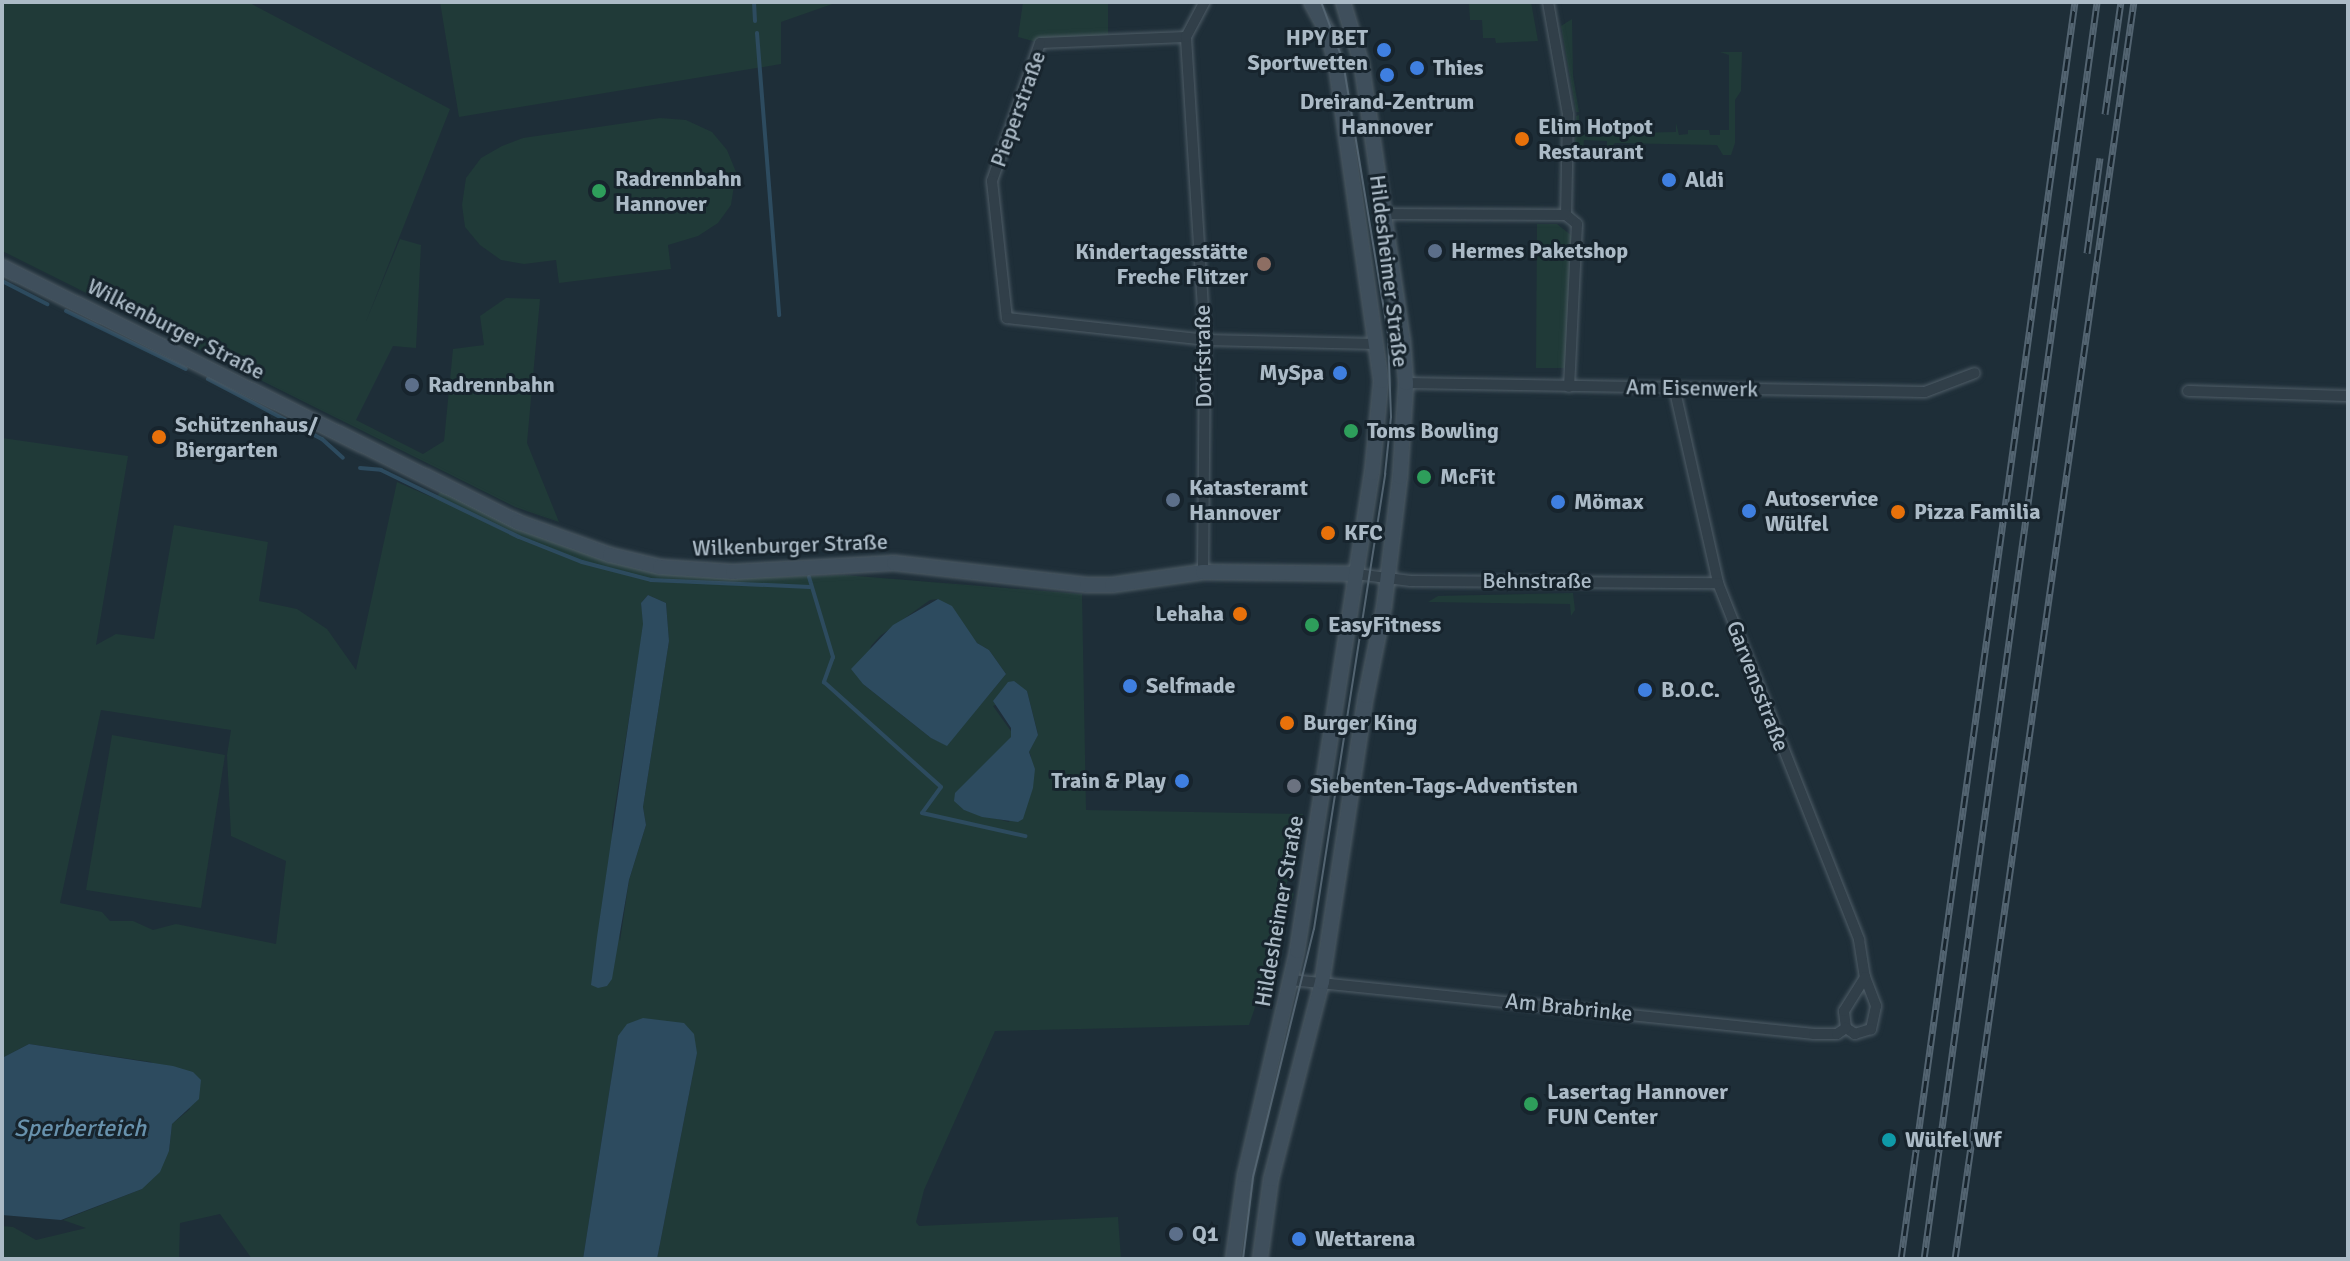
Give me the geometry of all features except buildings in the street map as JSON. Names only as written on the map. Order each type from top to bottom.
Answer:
[{"type":"main road","name":"Hildesheimer Straße","points":[[1233,1259],[1245,1175],[1291,980],[1356,574],[1381,381],[1336,64],[1327,31],[1311,2]]},
{"type":"main road","name":"Hildesheimer Straße","points":[[1260,1259],[1271,1179],[1322,982],[1387,578],[1400,477],[1406,383],[1403,342],[1361,62],[1343,2]]},
{"type":"main road","name":"Wilkenburger Straße","points":[[2,267],[475,503],[564,540],[610,555],[692,572],[894,563],[1087,585],[1112,585],[1203,572],[1356,574]]},
{"type":"street","points":[[1186,37],[1205,2]]},
{"type":"street","points":[[1548,2],[1568,114],[1566,215]]},
{"type":"street","name":"Pieperstraße","points":[[1186,37],[1040,43],[992,181],[1007,318],[1205,340]]},
{"type":"street","name":"Dorfstraße","points":[[1186,37],[1205,340],[1203,572]]},
{"type":"street","points":[[1383,214],[1566,215],[1577,224],[1569,387]]},
{"type":"street","points":[[1205,340],[1376,344]]},
{"type":"street","name":"Am Eisenwerk","points":[[1406,383],[1925,392],[1975,373]]},
{"type":"street","name":"Garvensstraße","points":[[1674,387],[1718,583],[1859,940],[1865,977],[1875,996],[1874,1022],[1866,1033],[1855,1034],[1846,1028]]},
{"type":"street","points":[[2188,391],[2348,396]]},
{"type":"street","name":"Behnstraße","points":[[1356,574],[1387,578],[1718,583]]},
{"type":"street","points":[[1846,1028],[1844,1011],[1865,977]]},
{"type":"street","name":"Am Brabrinke","points":[[1291,980],[1814,1034],[1837,1034],[1846,1028]]},
{"type":"green space","points":[[2,2],[248,2],[450,109],[365,324],[400,239],[421,245],[416,348],[393,346],[356,420],[423,454],[444,441],[453,349],[484,345],[480,316],[506,298],[540,299],[527,443],[559,522],[515,507],[2,251]]},
{"type":"green space","points":[[440,2],[838,2],[781,22],[781,64],[459,117]]},
{"type":"green space","points":[[1023,2],[1108,2],[1108,40],[1040,43],[1018,37]]},
{"type":"green space","points":[[1531,2],[1538,41],[1496,43],[1495,38],[1483,38],[1482,20],[1470,20],[1469,3]]},
{"type":"green space","points":[[1572,19],[1573,76],[1579,112],[1576,112],[1561,26]]},
{"type":"green space","points":[[1720,52],[1742,52],[1741,91],[1735,100],[1735,143],[1731,155],[1723,155],[1717,145],[1615,143],[1607,151],[1607,141],[1584,140],[1583,149],[1575,146],[1576,116],[1579,115],[1580,134],[1676,132],[1676,123],[1679,135],[1688,134],[1688,130],[1709,130],[1710,135],[1720,135],[1720,130],[1729,130],[1729,55]]},
{"type":"green space","name":"Radrennbahn Hannover","points":[[660,118],[686,120],[712,132],[727,150],[736,172],[731,205],[718,223],[698,236],[668,245],[671,269],[559,283],[556,260],[524,264],[501,260],[480,245],[465,227],[462,205],[466,178],[481,158],[502,146],[523,138]]},
{"type":"green space","points":[[1537,224],[1557,224],[1572,236],[1566,368],[1536,368]]},
{"type":"green space","points":[[2,438],[128,456],[96,645],[116,634],[154,639],[174,525],[268,542],[259,601],[297,609],[327,629],[356,670],[397,482],[436,499],[443,486],[610,555],[770,577],[844,575],[1082,594],[1086,810],[1303,814],[1298,865],[1290,871],[1286,887],[1294,894],[1249,1025],[995,1031],[924,1190],[916,1222],[919,1226],[1118,1217],[1121,1259],[657,1259],[697,1053],[618,1036],[583,1259],[252,1259],[220,1214],[180,1223],[179,1259],[2,1259],[2,1226],[13,1227],[36,1240],[86,1228],[63,1220],[142,1189],[169,1151],[172,1124],[190,1109],[151,1062],[29,1044],[2,1058]],"holes":[[[648,595],[666,603],[669,641],[643,807],[646,825],[629,880],[620,941],[612,825],[644,624],[641,603]],[[938,599],[977,643],[989,650],[1006,674],[947,745],[931,738],[863,684],[871,646],[930,600]],[[1027,691],[1038,734],[1029,752],[1031,756],[1009,822],[964,810],[1013,734],[993,706]],[[101,710],[231,730],[227,755],[231,836],[286,861],[276,944],[176,924],[153,930],[133,921],[110,921],[102,912],[60,903]]]},
{"type":"green space","points":[[1573,593],[1575,610],[1571,616],[1570,604],[1428,602],[1438,596]]},
{"type":"green space","points":[[112,735],[225,755],[201,908],[86,890]]},
{"type":"water","points":[[648,595],[666,603],[669,641],[643,807],[646,825],[629,880],[612,979],[607,986],[598,988],[591,985],[597,937],[643,624],[641,603]]},
{"type":"water","points":[[938,599],[952,606],[977,643],[989,650],[1006,674],[947,746],[931,738],[863,684],[851,669],[893,625]]},
{"type":"water","points":[[1014,681],[1027,691],[1038,735],[1029,752],[1035,769],[1033,788],[1023,819],[1018,822],[982,817],[964,810],[954,801],[955,793],[1011,737],[1011,728],[993,701],[1008,682]]},
{"type":"water","points":[[643,1018],[684,1023],[694,1034],[697,1053],[657,1259],[583,1259],[618,1036],[627,1024]]},
{"type":"water","name":"Sperberteich","points":[[29,1044],[173,1066],[193,1072],[201,1080],[199,1099],[172,1124],[169,1151],[160,1172],[142,1189],[61,1220],[2,1215],[2,1058]]},
{"type":"waterway","points":[[754,2],[755,21]]},
{"type":"waterway","points":[[757,33],[779,315]]},
{"type":"waterway","points":[[2,281],[47,304]]},
{"type":"waterway","points":[[66,311],[186,369]]},
{"type":"waterway","points":[[208,379],[322,439],[343,458]]},
{"type":"waterway","points":[[360,468],[381,470],[519,537],[582,562],[651,580],[810,587]]},
{"type":"waterway","points":[[809,577],[833,657],[824,682],[941,787],[922,813],[1025,836]]},
{"type":"tram line","points":[[1243,1259],[1253,1177],[1314,929],[1385,474],[1391,417],[1388,334],[1343,61],[1321,2]]},
{"type":"railway","points":[[1901,1259],[2075,2]]},
{"type":"railway","points":[[1924,1259],[2097,2]]},
{"type":"railway","points":[[2105,114],[2121,2]]},
{"type":"railway","points":[[1955,1259],[2134,2]]},
{"type":"railway","points":[[2087,253],[2100,158]]},
{"type":"place","name":"HPY BET Sportwetten","points":[[1384,50]]},
{"type":"place","name":"Thies","points":[[1417,68]]},
{"type":"place","name":"Dreirand-Zentrum Hannover","points":[[1387,75]]},
{"type":"place","name":"Elim Hotpot Restaurant","points":[[1522,139]]},
{"type":"place","name":"Aldi","points":[[1669,180]]},
{"type":"place","name":"Radrennbahn Hannover","points":[[599,191]]},
{"type":"place","name":"Hermes Paketshop","points":[[1435,251]]},
{"type":"place","name":"Kindertagesstätte Freche Flitzer","points":[[1264,264]]},
{"type":"place","name":"MySpa","points":[[1340,373]]},
{"type":"place","name":"Radrennbahn","points":[[412,385]]},
{"type":"place","name":"Toms Bowling","points":[[1351,431]]},
{"type":"place","name":"Schützenhaus/ Biergarten","points":[[159,437]]},
{"type":"place","name":"McFit","points":[[1424,477]]},
{"type":"place","name":"Katasteramt Hannover","points":[[1173,500]]},
{"type":"place","name":"Mömax","points":[[1558,502]]},
{"type":"place","name":"Autoservice Wülfel","points":[[1749,511]]},
{"type":"place","name":"Pizza Familia","points":[[1898,512]]},
{"type":"place","name":"KFC","points":[[1328,533]]},
{"type":"place","name":"Lehaha","points":[[1240,614]]},
{"type":"place","name":"EasyFitness","points":[[1312,625]]},
{"type":"place","name":"Selfmade","points":[[1130,686]]},
{"type":"place","name":"B.O.C.","points":[[1645,690]]},
{"type":"place","name":"Burger King","points":[[1287,723]]},
{"type":"place","name":"Train & Play","points":[[1182,781]]},
{"type":"place","name":"Siebenten-Tags-Adventisten","points":[[1294,786]]},
{"type":"place","name":"Lasertag Hannover FUN Center","points":[[1531,1104]]},
{"type":"place","name":"Wülfel Wf","points":[[1889,1140]]},
{"type":"place","name":"Q1","points":[[1176,1234]]},
{"type":"place","name":"Wettarena","points":[[1299,1239]]}]
